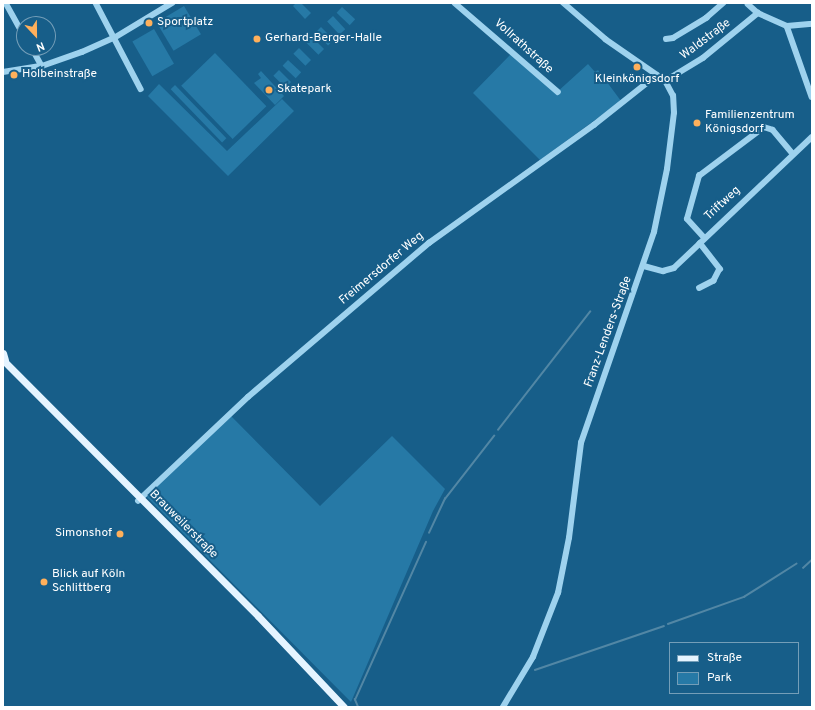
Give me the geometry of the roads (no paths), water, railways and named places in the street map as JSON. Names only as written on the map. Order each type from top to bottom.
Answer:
[{"type":"main road","name":"Brauweilerstraße","points":[[3,353],[4,360],[344,707]]},
{"type":"street","points":[[6,3],[16,21]]},
{"type":"street","points":[[96,3],[141,89]]},
{"type":"street","points":[[3,72],[42,66],[114,38],[172,3]]},
{"type":"street","name":"Vollrathstraße","points":[[455,3],[558,92]]},
{"type":"street","name":"Franz-Lenders-Straße","points":[[503,707],[533,657],[558,594],[569,538],[581,442],[644,266],[660,204],[672,135],[674,102],[665,81],[606,40],[563,3]]},
{"type":"street","points":[[666,39],[672,38],[706,18],[723,3]]},
{"type":"street","points":[[748,4],[758,14],[788,26],[812,24]]},
{"type":"street","name":"Waldstraße","points":[[665,81],[703,58],[758,14]]},
{"type":"street","points":[[788,26],[812,97]]},
{"type":"street","points":[[36,56],[42,66]]},
{"type":"street","name":"Freimersdorfer Weg","points":[[139,499],[254,392],[429,242],[594,125],[657,75]]},
{"type":"street","points":[[704,238],[687,219],[699,176],[764,127],[773,130],[793,154]]},
{"type":"street","name":"Triftweg","points":[[644,266],[655,270],[670,270],[812,137]]},
{"type":"street","points":[[700,243],[720,269],[714,281],[700,288]]},
{"type":"waterway","points":[[498,430],[590,312]]},
{"type":"waterway","points":[[429,533],[445,499],[494,436]]},
{"type":"waterway","points":[[358,707],[355,700],[426,542]]},
{"type":"waterway","points":[[803,568],[812,560]]},
{"type":"waterway","points":[[668,624],[744,597],[796,564]]},
{"type":"waterway","points":[[535,670],[664,626]]},
{"type":"place","name":"Sportplatz","points":[[149,23]]},
{"type":"place","name":"Gerhard-Berger-Halle","points":[[257,39]]},
{"type":"place","name":"Kleinkönigsdorf","points":[[637,67]]},
{"type":"place","name":"Holbeinstraße","points":[[14,75]]},
{"type":"place","name":"Skatepark","points":[[269,90]]},
{"type":"place","name":"Familienzentrum Königsdorf","points":[[697,123]]},
{"type":"place","name":"Simonshof","points":[[120,534]]},
{"type":"place","name":"Blick auf Köln Schlittberg","points":[[44,582]]}]
